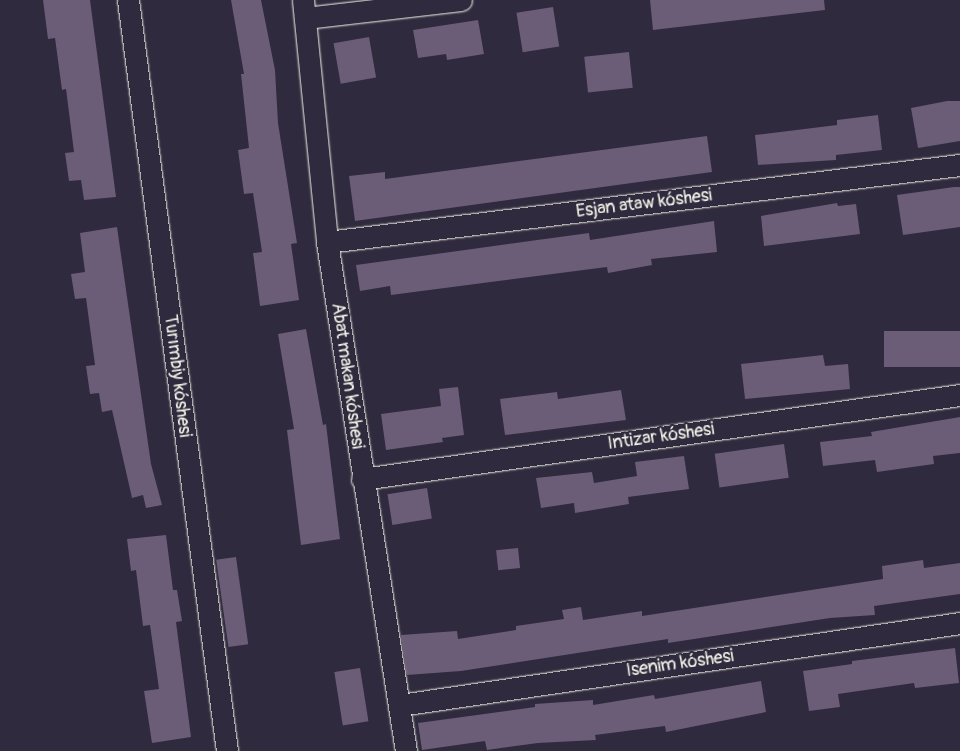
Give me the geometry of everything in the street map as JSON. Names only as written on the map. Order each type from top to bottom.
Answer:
[{"type":"street","name":"Turımbiy kóshesi","points":[[128,0],[227,751]]},
{"type":"street","points":[[304,9],[461,0]]},
{"type":"street","name":"Abat makan kóshesi","points":[[304,9],[327,242],[362,479],[406,751]]},
{"type":"street","name":"Esjan ataw kóshesi","points":[[327,242],[960,165]]},
{"type":"street","name":"Intizar kóshesi","points":[[362,479],[960,395]]},
{"type":"street","name":"Isenim kóshesi","points":[[400,705],[960,623]]},
{"type":"building","points":[[43,0],[90,0],[116,197],[84,200],[81,180],[69,181],[65,153],[74,152],[66,89],[62,90],[55,38],[48,39]]},
{"type":"building","points":[[231,0],[261,0],[275,70],[278,123],[297,243],[291,244],[299,300],[260,306],[253,253],[262,252],[253,193],[244,194],[238,150],[249,148],[241,74],[244,74]]},
{"type":"building","points":[[650,0],[824,0],[825,10],[653,30]]},
{"type":"building","points":[[553,7],[559,47],[523,52],[516,13]]},
{"type":"building","points":[[478,20],[484,54],[447,60],[446,54],[418,58],[413,30]]},
{"type":"building","points":[[369,37],[376,77],[341,84],[334,43]]},
{"type":"building","points":[[629,52],[633,88],[588,93],[584,57]]},
{"type":"building","points":[[947,101],[960,101],[960,141],[918,148],[911,108]]},
{"type":"building","points":[[878,115],[882,150],[836,155],[836,160],[758,165],[755,135],[837,125],[837,120]]},
{"type":"building","points":[[707,136],[712,172],[355,221],[349,176],[385,172],[385,179]]},
{"type":"building","points":[[960,187],[960,227],[903,235],[897,195]]},
{"type":"building","points":[[837,203],[838,206],[856,204],[860,234],[764,246],[761,216]]},
{"type":"building","points":[[714,221],[717,252],[651,259],[652,265],[608,273],[607,267],[391,295],[390,286],[360,291],[356,265],[589,233],[590,240]]},
{"type":"building","points":[[117,227],[151,464],[162,505],[146,508],[143,495],[132,498],[112,410],[102,412],[99,393],[90,394],[86,366],[95,365],[86,298],[75,299],[71,274],[85,272],[80,233]]},
{"type":"building","points":[[306,329],[323,425],[326,424],[340,539],[301,545],[287,430],[294,429],[278,334]]},
{"type":"building","points":[[884,331],[960,331],[960,367],[884,367]]},
{"type":"building","points":[[823,355],[825,366],[848,364],[850,389],[745,399],[741,364]]},
{"type":"building","points":[[458,387],[464,435],[442,438],[443,442],[386,450],[381,414],[441,406],[439,389]]},
{"type":"building","points":[[621,390],[626,420],[505,435],[500,399],[557,392],[558,399]]},
{"type":"building","points":[[960,417],[960,453],[933,456],[934,464],[877,472],[875,460],[823,466],[820,442],[872,436],[871,432]]},
{"type":"building","points":[[784,444],[789,478],[719,487],[715,454]]},
{"type":"building","points":[[684,456],[689,489],[628,497],[629,504],[575,513],[574,503],[541,508],[536,478],[592,472],[594,483],[637,476],[635,462]]},
{"type":"building","points":[[427,488],[432,519],[392,525],[387,494]]},
{"type":"building","points":[[166,535],[173,590],[177,590],[182,621],[176,622],[191,737],[152,743],[144,691],[159,689],[150,625],[143,626],[136,570],[131,571],[127,539]]},
{"type":"building","points":[[518,548],[520,568],[498,570],[496,550]]},
{"type":"building","points":[[236,557],[248,644],[228,647],[216,560]]},
{"type":"building","points":[[923,560],[924,568],[960,563],[960,594],[874,606],[875,615],[830,618],[668,643],[668,639],[461,671],[407,675],[401,635],[457,631],[458,639],[516,630],[516,626],[564,619],[562,610],[581,607],[583,620],[642,611],[642,616],[883,579],[882,566]]},
{"type":"building","points":[[955,648],[959,683],[915,688],[914,683],[838,694],[840,707],[809,711],[803,671],[852,664],[852,661]]},
{"type":"building","points":[[360,668],[368,721],[343,725],[334,672]]},
{"type":"building","points":[[761,681],[766,712],[666,732],[665,726],[595,735],[596,740],[538,743],[487,750],[485,741],[422,750],[418,723],[535,707],[535,704],[593,700],[593,705],[654,695],[655,699]]}]
